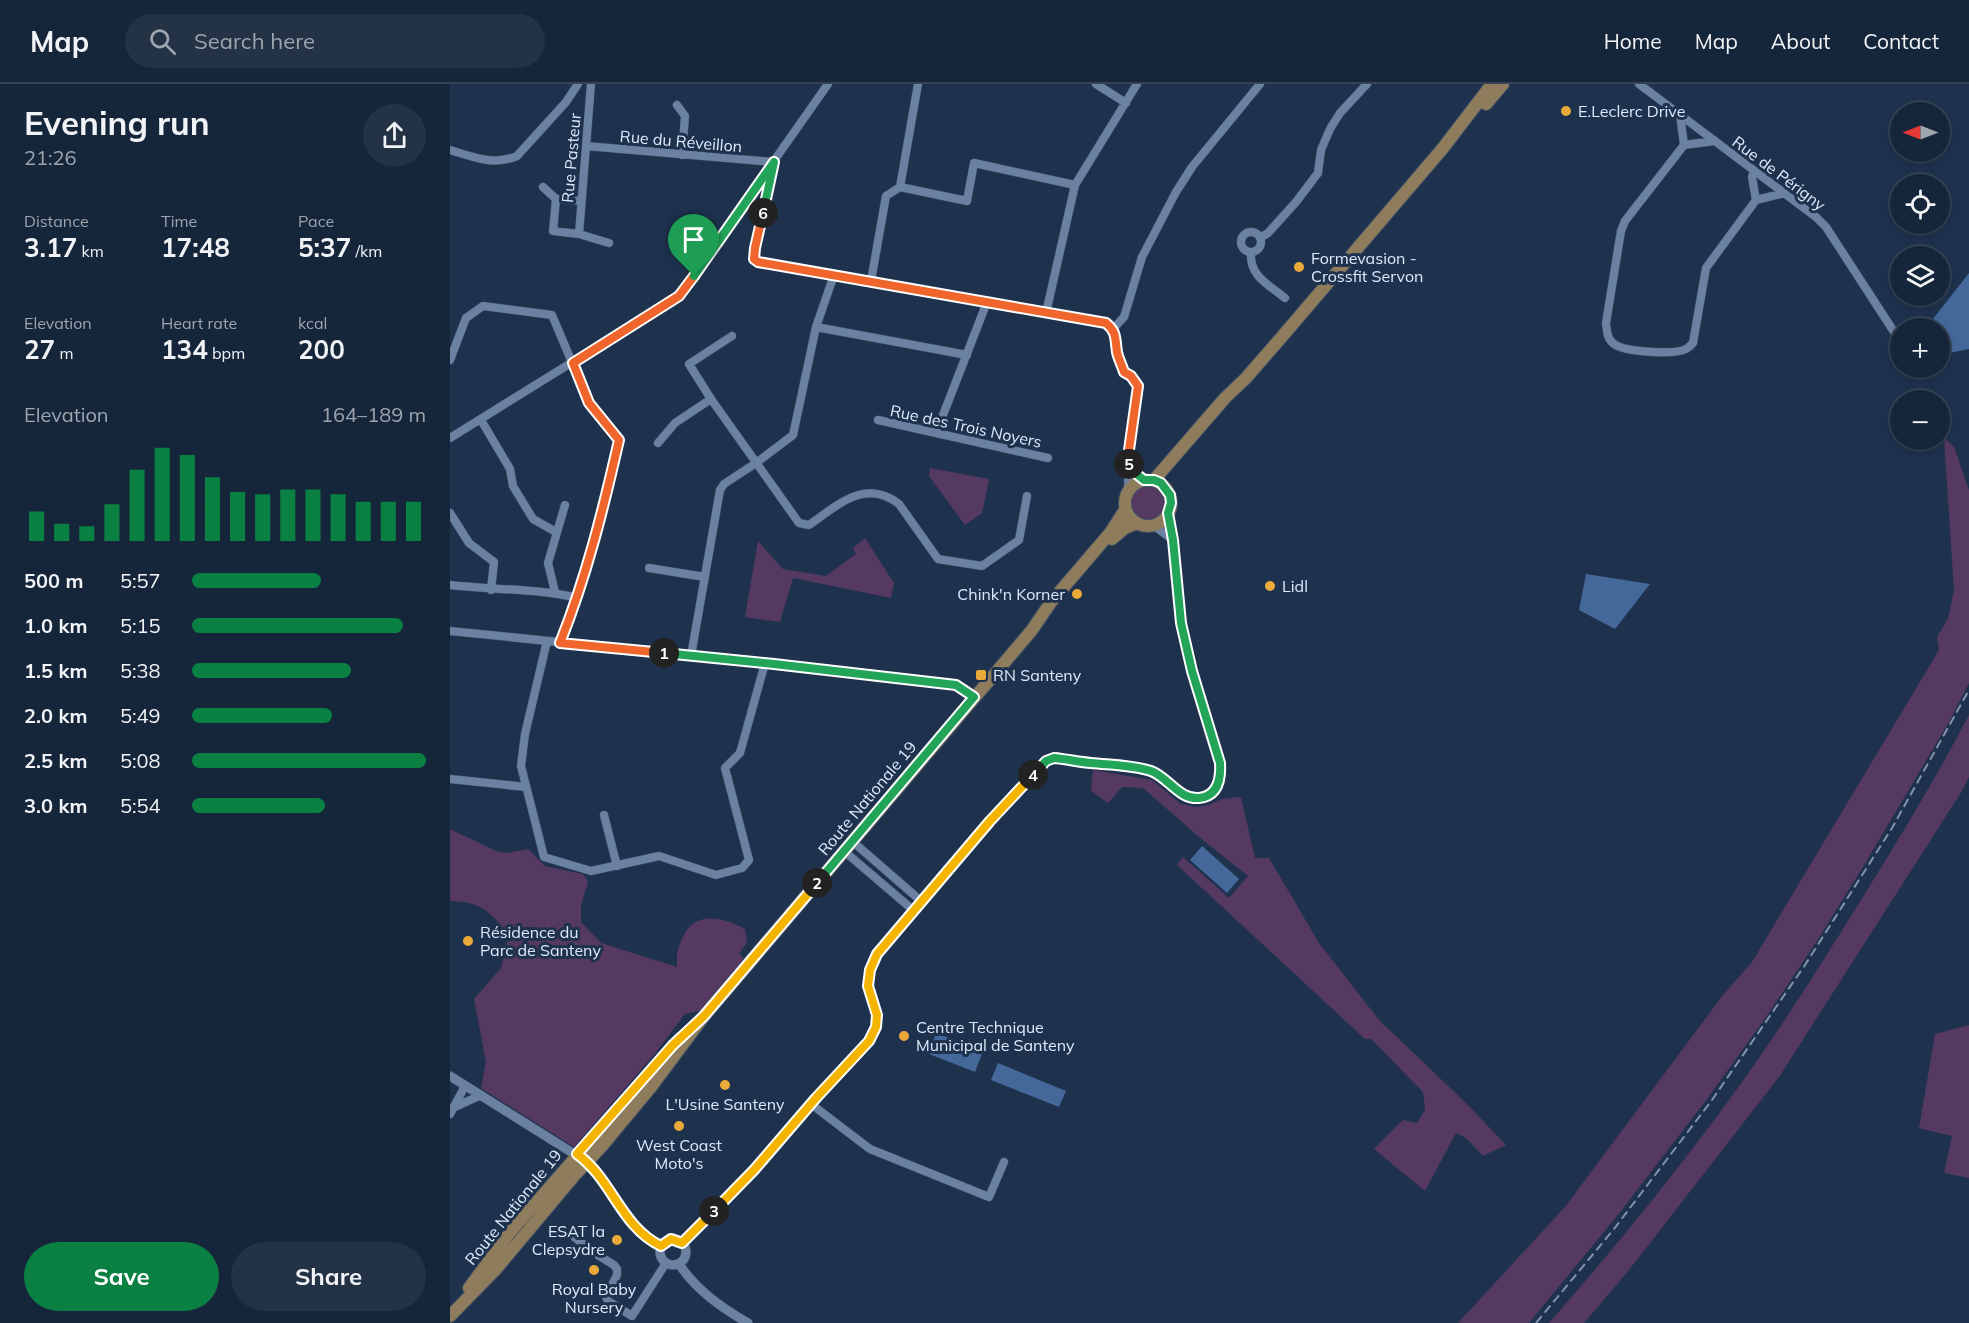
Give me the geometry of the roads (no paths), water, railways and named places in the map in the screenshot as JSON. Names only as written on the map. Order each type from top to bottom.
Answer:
[{"type":"main road","points":[[1166,488],[1149,480],[1136,482],[1128,490],[1124,502],[1129,517],[1147,526],[1161,522],[1168,513],[1171,503],[1166,488],[1176,464],[1222,412],[1246,378],[1443,148],[1492,84]]},
{"type":"main road","points":[[1443,148],[1476,116],[1503,84]]},
{"type":"main road","points":[[1149,480],[1246,378]]},
{"type":"main road","name":"Route Nationale 19","points":[[1032,630],[1051,602],[1110,533],[1125,510]]},
{"type":"main road","name":"Route Nationale 19","points":[[450,1316],[496,1269],[673,1045],[704,1016],[1032,630],[1066,595],[1114,537],[1125,528],[1137,523]]},
{"type":"street","points":[[450,150],[484,160],[506,161],[517,156],[566,102],[578,84]]},
{"type":"street","name":"Rue Pasteur","points":[[579,234],[591,84]]},
{"type":"street","points":[[450,438],[679,296],[828,84]]},
{"type":"street","points":[[900,187],[918,84]]},
{"type":"street","points":[[1096,84],[1126,103]]},
{"type":"street","points":[[1046,313],[1075,185],[1137,84]]},
{"type":"street","points":[[1113,329],[1124,317],[1142,257],[1176,192],[1192,167],[1260,84]]},
{"type":"street","points":[[1260,238],[1268,233],[1296,202],[1318,173],[1322,150],[1330,129],[1340,113],[1367,84]]},
{"type":"street","name":"Rue de Périgny","points":[[1639,84],[1785,193],[1826,227],[1890,326]]},
{"type":"street","points":[[677,105],[685,116],[682,155]]},
{"type":"street","points":[[1680,114],[1684,145]]},
{"type":"street","points":[[1715,141],[1684,145],[1625,221],[1621,231],[1606,322],[1607,334],[1613,343],[1622,348],[1635,350],[1674,352],[1685,350],[1693,343],[1706,268],[1756,200],[1785,193]]},
{"type":"street","name":"Rue du Réveillon","points":[[586,146],[774,162]]},
{"type":"street","points":[[774,162],[755,248],[754,259],[758,262],[1106,323],[1113,329],[1116,334],[1117,353],[1124,372],[1131,376],[1138,386],[1128,463],[1128,490]]},
{"type":"street","points":[[871,281],[886,196],[900,187],[966,201],[974,163],[1075,185]]},
{"type":"street","points":[[1754,171],[1752,177],[1756,200]]},
{"type":"street","points":[[543,187],[556,199],[581,201]]},
{"type":"street","points":[[556,199],[553,231],[579,234],[609,243]]},
{"type":"street","points":[[1250,232],[1260,238],[1259,248],[1251,252],[1242,247],[1242,237],[1250,232]]},
{"type":"street","points":[[1251,252],[1250,261],[1253,271],[1285,298]]},
{"type":"street","points":[[691,656],[720,490],[724,484],[793,435],[816,327],[834,275]]},
{"type":"street","points":[[936,433],[987,302]]},
{"type":"street","points":[[450,360],[466,318],[483,306],[552,315],[589,403],[619,440],[598,530],[578,598],[560,643]]},
{"type":"street","points":[[816,327],[966,355]]},
{"type":"street","points":[[732,336],[689,364],[711,399],[800,523],[809,525],[856,494],[867,493],[891,498],[899,504],[938,559],[982,566],[1019,540],[1027,496]]},
{"type":"street","points":[[658,443],[675,423],[711,399]]},
{"type":"street","points":[[481,420],[510,469],[513,486],[533,519],[556,532]]},
{"type":"street","name":"Rue des Trois Noyers","points":[[878,420],[1048,458]]},
{"type":"street","points":[[1128,463],[1134,472],[1149,480]]},
{"type":"street","points":[[555,592],[548,563],[565,505]]},
{"type":"street","points":[[450,513],[469,543],[494,562],[491,590]]},
{"type":"street","points":[[682,1243],[754,1170],[869,1041],[876,1027],[877,1015],[868,986],[870,970],[877,954],[990,821],[1046,761],[1054,758],[1152,771],[1191,798],[1208,795],[1217,786],[1221,778],[1220,763],[1186,650],[1168,513]]},
{"type":"street","points":[[1153,525],[1173,540]]},
{"type":"street","points":[[649,568],[705,577]]},
{"type":"street","points":[[450,585],[491,590],[555,592],[578,598]]},
{"type":"street","points":[[450,631],[956,685],[974,697]]},
{"type":"street","points":[[547,641],[525,734],[521,766],[544,857],[591,871],[659,856],[716,874],[742,868],[749,860],[724,768],[740,753],[765,663]]},
{"type":"street","points":[[450,779],[526,786]]},
{"type":"street","points":[[604,814],[616,866]]},
{"type":"street","points":[[852,841],[921,901]]},
{"type":"street","points":[[844,851],[913,910]]},
{"type":"street","points":[[450,1076],[582,1158],[595,1169],[635,1227],[647,1239],[661,1246]]},
{"type":"street","points":[[452,1111],[465,1086]]},
{"type":"street","points":[[452,1111],[481,1095]]},
{"type":"street","points":[[811,1104],[870,1149],[989,1197],[1004,1162]]},
{"type":"street","points":[[568,1232],[614,1265],[617,1275],[606,1297],[608,1301],[632,1316],[666,1263]]},
{"type":"street","points":[[661,1246],[671,1239],[682,1243]]},
{"type":"street","points":[[661,1246],[661,1258],[672,1266],[679,1264],[686,1254],[682,1243]]},
{"type":"street","points":[[679,1264],[689,1280],[711,1299],[748,1323]]},
{"type":"water","points":[[1969,273],[1969,349],[1950,353],[1950,318],[1934,318],[1943,306],[1950,306],[1950,297]]},
{"type":"water","points":[[1586,574],[1650,584],[1615,629],[1579,610]]},
{"type":"water","points":[[1202,846],[1239,879],[1227,893],[1190,860]]},
{"type":"water","points":[[936,1033],[983,1051],[975,1072],[929,1054]]},
{"type":"water","points":[[998,1063],[1066,1091],[1059,1107],[991,1080]]},
{"type":"railway","points":[[1536,1323],[1614,1229],[1712,1100],[1805,965],[1892,828],[1969,690]]},
{"type":"place","name":"E.Leclerc Drive","points":[[1566,111]]},
{"type":"place","name":"Formevasion - Crossfit Servon","points":[[1299,267]]},
{"type":"place","name":"Lidl","points":[[1270,586]]},
{"type":"place","name":"Chink'n Korner","points":[[1077,594]]},
{"type":"place","name":"RN Santeny","points":[[981,675]]},
{"type":"place","name":"Résidence du Parc de Santeny","points":[[468,941]]},
{"type":"place","name":"Centre Technique Municipal de Santeny","points":[[904,1036]]},
{"type":"place","name":"L'Usine Santeny","points":[[725,1085]]},
{"type":"place","name":"West Coast Moto's","points":[[679,1126]]},
{"type":"place","name":"ESAT la Clepsydre","points":[[617,1240]]},
{"type":"place","name":"Royal Baby Nursery","points":[[594,1270]]}]
